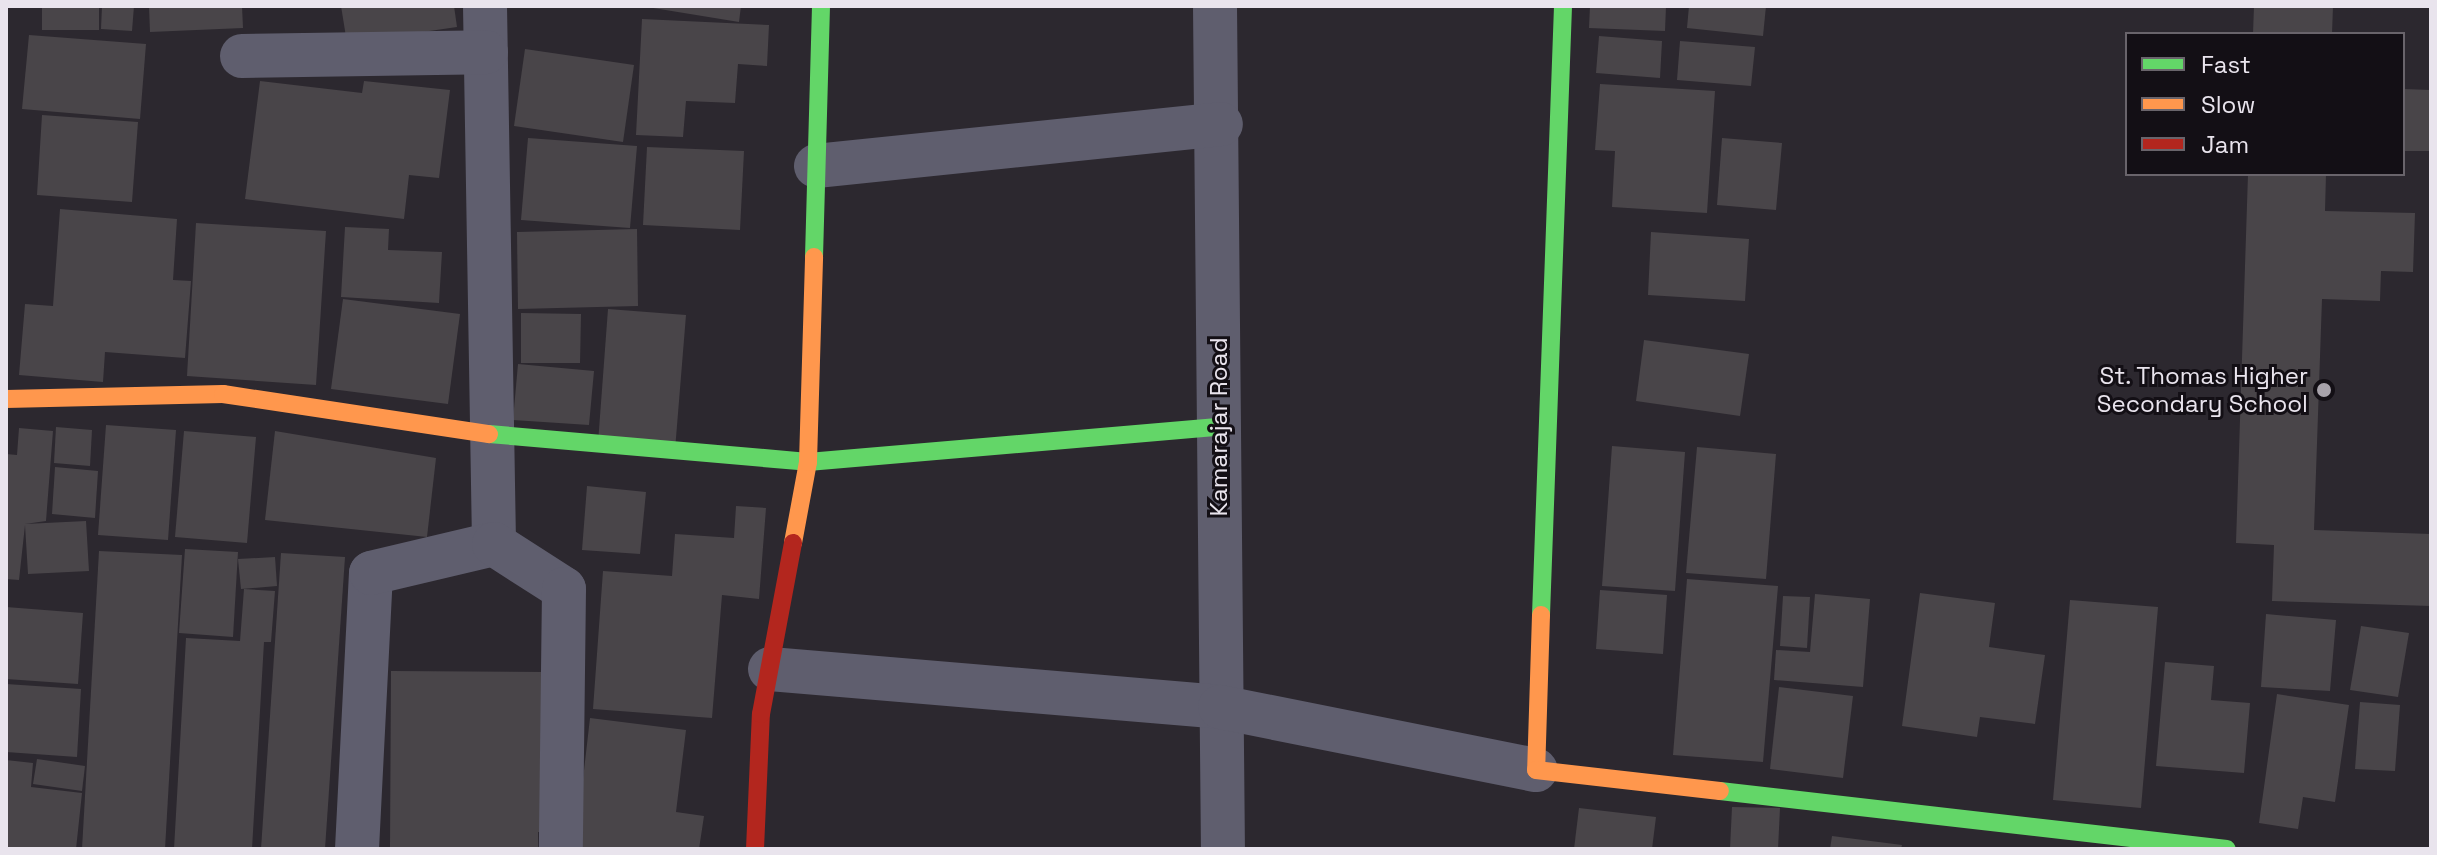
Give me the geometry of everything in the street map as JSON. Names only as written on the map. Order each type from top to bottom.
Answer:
[{"type":"street","points":[[485,6],[489,434],[494,544]]},
{"type":"street","points":[[755,849],[770,669],[808,462],[821,6]]},
{"type":"street","name":"Kamarajar Road","points":[[1215,6],[1221,124],[1218,427],[1223,849]]},
{"type":"street","points":[[1536,770],[1563,6]]},
{"type":"street","points":[[242,56],[486,52]]},
{"type":"street","points":[[816,166],[1221,124]]},
{"type":"street","points":[[6,399],[223,394],[489,434],[808,462],[1218,427]]},
{"type":"street","points":[[357,849],[371,573],[494,544],[564,589],[561,849]]},
{"type":"street","points":[[770,669],[1220,707],[1536,770],[2227,849]]},
{"type":"building","points":[[42,6],[99,6],[99,30],[42,30]]},
{"type":"building","points":[[102,6],[134,6],[132,31],[101,29]]},
{"type":"building","points":[[149,6],[242,6],[243,28],[150,32]]},
{"type":"building","points":[[341,6],[454,6],[457,27],[347,43]]},
{"type":"building","points":[[641,6],[741,6],[739,22]]},
{"type":"building","points":[[1590,6],[1666,6],[1665,31],[1589,28]]},
{"type":"building","points":[[1689,6],[1766,6],[1763,36],[1687,28]]},
{"type":"building","points":[[2254,6],[2333,6],[2332,32],[2253,32]]},
{"type":"building","points":[[642,19],[769,25],[767,66],[738,64],[735,103],[686,101],[683,137],[636,135]]},
{"type":"building","points":[[29,35],[146,44],[140,119],[22,109]]},
{"type":"building","points":[[1599,36],[1662,41],[1660,78],[1596,73]]},
{"type":"building","points":[[1680,41],[1755,47],[1751,86],[1677,80]]},
{"type":"building","points":[[525,49],[634,65],[623,142],[514,126]]},
{"type":"building","points":[[260,81],[362,93],[364,81],[450,90],[439,178],[409,175],[404,219],[245,199]]},
{"type":"building","points":[[1600,84],[1715,91],[1707,213],[1612,207],[1615,151],[1595,150]]},
{"type":"building","points":[[2405,89],[2431,90],[2431,151],[2405,151]]},
{"type":"building","points":[[42,115],[138,122],[132,202],[37,195]]},
{"type":"building","points":[[528,138],[637,146],[630,228],[521,220]]},
{"type":"building","points":[[1722,138],[1782,143],[1776,210],[1717,205]]},
{"type":"building","points":[[647,147],[744,151],[740,230],[643,225]]},
{"type":"building","points":[[2248,176],[2326,176],[2325,211],[2415,213],[2413,272],[2381,271],[2380,301],[2322,299],[2314,530],[2431,534],[2431,606],[2272,601],[2274,545],[2236,543]]},
{"type":"building","points":[[60,209],[177,219],[173,280],[191,281],[185,358],[105,352],[103,382],[19,375],[25,304],[53,306]]},
{"type":"building","points":[[196,223],[326,231],[316,385],[187,376]]},
{"type":"building","points":[[345,227],[389,229],[388,250],[442,252],[439,303],[341,297]]},
{"type":"building","points":[[637,229],[638,306],[518,309],[517,232]]},
{"type":"building","points":[[1651,232],[1749,239],[1745,301],[1648,295]]},
{"type":"building","points":[[343,299],[460,314],[448,404],[331,389]]},
{"type":"building","points":[[608,309],[686,315],[675,450],[598,443]]},
{"type":"building","points":[[521,313],[581,314],[580,363],[521,363]]},
{"type":"building","points":[[1644,340],[1749,354],[1740,416],[1636,401]]},
{"type":"building","points":[[518,364],[594,371],[589,425],[513,420]]},
{"type":"building","points":[[106,425],[176,430],[168,540],[98,535]]},
{"type":"building","points":[[56,427],[92,430],[90,466],[54,463]]},
{"type":"building","points":[[19,428],[53,431],[46,521],[25,524],[86,521],[89,571],[28,574],[25,525],[19,580],[6,579],[6,454],[17,455]]},
{"type":"building","points":[[184,431],[256,437],[247,543],[175,537]]},
{"type":"building","points":[[275,431],[436,458],[427,537],[265,520]]},
{"type":"building","points":[[1612,446],[1685,452],[1675,591],[1602,586]]},
{"type":"building","points":[[1697,447],[1776,454],[1766,579],[1686,573]]},
{"type":"building","points":[[55,467],[98,471],[95,518],[52,514]]},
{"type":"building","points":[[587,486],[646,492],[640,554],[582,550]]},
{"type":"building","points":[[736,506],[766,508],[759,599],[722,595],[712,718],[593,709],[603,571],[672,576],[675,534],[734,538]]},
{"type":"building","points":[[185,549],[238,552],[233,637],[179,633]]},
{"type":"building","points":[[99,551],[182,555],[165,849],[82,849]]},
{"type":"building","points":[[281,553],[345,557],[325,849],[261,849]]},
{"type":"building","points":[[275,557],[277,586],[241,589],[238,559]]},
{"type":"building","points":[[1687,579],[1778,586],[1763,762],[1673,755]]},
{"type":"building","points":[[244,589],[275,591],[271,642],[264,642],[252,849],[174,849],[186,638],[240,641]]},
{"type":"building","points":[[1600,590],[1667,595],[1663,654],[1596,649]]},
{"type":"building","points":[[1920,593],[1995,603],[1989,647],[2045,655],[2035,724],[1980,717],[1977,737],[1902,726]]},
{"type":"building","points":[[1815,594],[1870,599],[1863,687],[1774,680],[1776,650],[1810,652]]},
{"type":"building","points":[[1783,596],[1810,597],[1807,648],[1780,646]]},
{"type":"building","points":[[2070,600],[2158,607],[2141,808],[2053,800]]},
{"type":"building","points":[[6,607],[83,613],[78,684],[6,679]]},
{"type":"building","points":[[2266,614],[2336,620],[2330,691],[2261,687]]},
{"type":"building","points":[[2361,626],[2409,633],[2398,697],[2350,690]]},
{"type":"building","points":[[2165,662],[2214,666],[2211,700],[2250,703],[2244,773],[2156,766]]},
{"type":"building","points":[[391,671],[546,672],[545,832],[538,832],[538,849],[390,849]]},
{"type":"building","points":[[6,684],[81,689],[77,757],[6,752]]},
{"type":"building","points":[[1779,687],[1853,696],[1843,778],[1770,769]]},
{"type":"building","points":[[2277,694],[2349,705],[2335,802],[2303,797],[2298,829],[2259,823]]},
{"type":"building","points":[[2360,702],[2400,705],[2395,771],[2355,769]]},
{"type":"building","points":[[590,718],[686,730],[676,812],[704,816],[699,849],[575,849]]},
{"type":"building","points":[[37,759],[85,766],[82,791],[33,784]]},
{"type":"building","points":[[6,760],[33,763],[31,787],[82,793],[76,849],[6,849]]},
{"type":"building","points":[[1732,807],[1780,808],[1778,849],[1730,849]]},
{"type":"building","points":[[1579,808],[1656,817],[1652,849],[1574,849]]},
{"type":"building","points":[[1832,836],[1902,845],[1901,849],[1830,849]]},
{"type":"traffic: fast","points":[[814,257],[821,6]]},
{"type":"traffic: fast","points":[[1541,615],[1563,6]]},
{"type":"traffic: fast","points":[[489,434],[808,462],[1218,427]]},
{"type":"traffic: fast","points":[[1720,791],[2227,849]]},
{"type":"traffic: slow","points":[[793,543],[808,462],[814,257]]},
{"type":"traffic: slow","points":[[6,399],[223,394],[489,434]]},
{"type":"traffic: slow","points":[[1541,615],[1536,770],[1720,791]]},
{"type":"traffic: jam","points":[[755,849],[761,714],[793,543]]},
{"type":"place","name":"St. Thomas Higher Secondary School","points":[[2324,390]]}]
